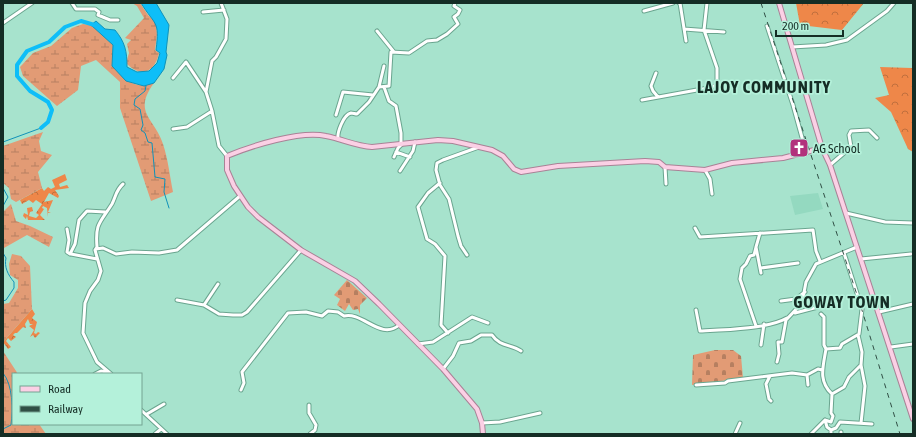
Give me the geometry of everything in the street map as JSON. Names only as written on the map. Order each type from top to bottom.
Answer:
[{"type":"main road","points":[[779,3],[822,148],[830,165],[891,347],[913,419]]},
{"type":"main road","points":[[483,434],[482,422],[476,409],[443,369],[355,281],[301,250],[258,217],[240,196],[227,170],[227,156],[258,145],[298,135],[318,134],[372,147],[438,140],[479,146],[498,152],[514,169],[521,172],[558,166],[645,161],[659,162],[665,167],[705,170],[721,165],[780,158],[822,148]]},
{"type":"street","points":[[3,23],[32,3]]},
{"type":"street","points":[[72,3],[76,9],[95,9],[99,12],[98,15],[110,20],[118,20]]},
{"type":"street","points":[[206,92],[212,61],[226,39],[227,19],[221,3]]},
{"type":"street","points":[[379,87],[389,86],[391,52],[409,53],[427,41],[437,40],[447,34],[458,24],[454,17],[460,10],[454,6],[455,3]]},
{"type":"street","points":[[644,11],[673,3]]},
{"type":"street","points":[[684,3],[680,3],[686,41]]},
{"type":"street","points":[[642,100],[717,85],[717,68],[704,30],[707,3]]},
{"type":"street","points":[[792,47],[826,45],[847,40],[888,11],[894,3]]},
{"type":"street","points":[[203,12],[224,10]]},
{"type":"street","points":[[767,26],[797,117],[806,152]]},
{"type":"street","points":[[684,29],[724,32]]},
{"type":"street","points":[[378,32],[394,52]]},
{"type":"street","points":[[173,78],[186,62],[206,92],[212,111],[219,146],[227,156]]},
{"type":"street","points":[[338,139],[339,127],[347,115],[350,113],[357,114],[379,87],[384,66]]},
{"type":"street","points":[[656,73],[651,86],[658,97]]},
{"type":"street","points":[[384,87],[389,101],[396,106],[397,121],[401,133],[402,144],[399,146],[394,157]]},
{"type":"street","points":[[336,115],[343,92],[373,96]]},
{"type":"street","points":[[173,129],[187,127],[212,111]]},
{"type":"street","points":[[830,165],[851,147],[849,135],[851,131],[869,130],[877,138]]},
{"type":"street","points":[[400,171],[410,157],[415,142]]},
{"type":"street","points":[[467,255],[459,241],[450,199],[440,183],[436,170],[437,163],[460,152],[479,148],[479,146]]},
{"type":"street","points":[[396,152],[410,157]]},
{"type":"street","points":[[665,167],[666,184]]},
{"type":"street","points":[[705,170],[710,179],[712,194]]},
{"type":"street","points":[[440,183],[428,194],[418,207],[427,239],[436,244],[445,256],[441,326],[448,334]]},
{"type":"street","points":[[110,373],[97,362],[87,343],[83,330],[84,310],[88,294],[101,273],[95,250],[97,247],[96,230],[105,212],[112,203],[116,191],[123,184]]},
{"type":"street","points":[[95,250],[100,248],[116,254],[132,252],[159,253],[177,250],[240,196]]},
{"type":"street","points":[[71,254],[76,240],[79,220],[87,211],[105,212]]},
{"type":"street","points":[[846,213],[885,222],[913,224]]},
{"type":"street","points":[[695,228],[700,237],[813,230],[816,251],[820,261]]},
{"type":"street","points":[[67,229],[69,240],[67,252],[97,259]]},
{"type":"street","points":[[756,326],[740,279],[742,268],[750,256],[754,254],[760,233]]},
{"type":"street","points":[[696,310],[700,331],[716,331],[756,326],[779,321],[788,316],[801,304],[805,292],[806,282],[816,264],[857,246]]},
{"type":"street","points":[[756,247],[761,273]]},
{"type":"street","points":[[177,300],[204,305],[218,314],[242,315],[247,312],[301,250]]},
{"type":"street","points":[[844,253],[862,309],[862,319],[859,325],[860,331],[858,335],[862,352],[861,366],[865,386],[861,423]]},
{"type":"street","points":[[861,259],[911,254]]},
{"type":"street","points":[[761,268],[798,263]]},
{"type":"street","points":[[204,305],[218,284]]},
{"type":"street","points":[[781,301],[796,299],[805,292]]},
{"type":"street","points":[[879,312],[913,304]]},
{"type":"street","points":[[795,313],[818,307]]},
{"type":"street","points":[[241,390],[244,383],[242,372],[288,313],[306,312],[322,316],[328,311],[338,312],[344,316],[352,316],[384,330],[396,328],[400,325]]},
{"type":"street","points":[[822,314],[824,317],[824,345],[826,349],[822,370],[822,380],[826,388],[832,394],[831,413],[833,416],[831,422],[825,420]]},
{"type":"street","points":[[418,344],[433,342],[448,334],[472,316],[488,323]]},
{"type":"street","points":[[777,362],[779,354],[778,342],[782,342],[788,316]]},
{"type":"street","points":[[761,345],[764,324]]},
{"type":"street","points":[[443,369],[453,356],[459,344],[470,342],[481,335],[492,335],[498,342],[509,347],[515,347],[521,351]]},
{"type":"street","points":[[826,349],[840,348],[842,344],[858,335]]},
{"type":"street","points":[[891,347],[913,344]]},
{"type":"street","points":[[832,394],[844,387],[849,377],[861,366]]},
{"type":"street","points":[[696,385],[725,383],[728,381],[792,373],[807,374],[818,369],[822,370]]},
{"type":"street","points":[[98,373],[101,371],[110,373]]},
{"type":"street","points":[[807,374],[808,385]]},
{"type":"street","points":[[770,376],[766,384],[768,399],[771,401]]},
{"type":"street","points":[[147,414],[164,404]]},
{"type":"street","points":[[309,405],[309,413],[316,425],[314,431],[310,434]]},
{"type":"street","points":[[142,411],[167,434]]},
{"type":"street","points":[[482,422],[500,422],[540,413]]},
{"type":"street","points":[[825,420],[827,428],[831,430]]},
{"type":"street","points":[[811,434],[825,420]]},
{"type":"street","points":[[831,430],[836,428],[840,422],[872,424]]},
{"type":"street","points":[[735,434],[740,423]]},
{"type":"street","points":[[155,434],[161,429]]},
{"type":"street","points":[[830,434],[831,430]]},
{"type":"shaded area","points":[[818,193],[823,209],[795,215],[790,196]]},
{"type":"green space","points":[[132,3],[140,3],[148,15],[156,22],[157,35],[155,50],[159,53],[154,65],[150,69],[142,72],[136,71],[126,63],[129,53],[127,44],[131,40],[125,38],[144,18],[137,6]]},
{"type":"green space","points":[[796,3],[864,3],[842,30],[800,25]]},
{"type":"green space","points":[[83,24],[91,25],[113,45],[112,66],[126,79],[140,85],[154,83],[148,93],[145,102],[145,109],[163,144],[168,162],[173,192],[151,201],[120,108],[120,82],[96,60],[81,66],[78,90],[57,106],[23,76],[20,67],[33,53],[51,46],[72,28]]},
{"type":"green space","points":[[913,64],[913,152],[908,149],[891,112],[875,98],[889,95],[880,67],[912,68]]},
{"type":"green space","points":[[43,132],[39,141],[41,151],[52,155],[38,172],[42,188],[16,202],[11,199],[9,188],[3,183],[3,146]]},
{"type":"green space","points":[[65,174],[67,180],[59,184],[60,187],[67,185],[69,188],[55,190],[59,196],[58,198],[49,193],[44,202],[53,200],[48,212],[51,213],[48,213],[48,217],[47,208],[43,206],[42,208],[44,209],[40,215],[45,220],[28,220],[27,216],[26,219],[23,216],[24,213],[28,215],[27,208],[32,207],[33,211],[30,212],[29,216],[36,218],[39,215],[36,213],[42,204],[36,200],[33,203],[29,200],[22,204],[20,200],[42,188],[44,191],[48,187],[51,189],[55,187],[52,180]]},
{"type":"green space","points":[[11,204],[16,221],[53,237],[49,247],[27,235],[4,248],[3,212]]},
{"type":"green space","points":[[12,254],[21,256],[30,266],[32,309],[3,342],[3,304],[9,303],[18,288],[18,280],[10,275],[9,264]]},
{"type":"green space","points":[[347,280],[367,298],[360,305],[360,314],[358,309],[353,310],[349,304],[345,311],[337,305],[340,299],[334,295]]},
{"type":"green space","points":[[32,309],[35,314],[32,318],[37,322],[34,333],[40,333],[35,338],[33,335],[30,337],[34,330],[29,326],[33,324],[30,324],[28,319],[25,324],[26,328],[23,327],[15,333],[13,335],[16,337],[11,341],[8,338],[6,341],[11,347],[8,349],[3,342]]},
{"type":"green space","points":[[715,350],[733,350],[741,356],[743,378],[692,385],[693,355]]},
{"type":"green space","points":[[3,351],[17,373],[12,373],[12,425],[40,425],[46,434],[3,434]]},
{"type":"water","points":[[141,3],[156,3],[169,25],[167,55],[164,69],[154,83],[144,86],[126,81],[112,66],[113,45],[91,25],[96,21],[105,29],[115,30],[125,47],[127,67],[137,72],[149,71],[157,63],[160,53],[156,50],[157,28]]},
{"type":"waterway","points":[[41,128],[48,122],[52,110],[48,102],[30,91],[17,76],[17,65],[27,51],[49,42],[65,27],[81,21],[98,26]]},
{"type":"waterway","points":[[146,86],[145,91],[135,99],[134,105],[140,109],[143,125],[141,130],[145,133],[148,142],[152,143],[155,177],[165,179],[164,192],[169,208]]},
{"type":"waterway","points":[[3,142],[41,128]]},
{"type":"waterway","points":[[3,188],[8,197],[3,206]]},
{"type":"waterway","points":[[3,253],[6,258],[7,271],[14,282],[14,288],[6,300],[3,301]]},
{"type":"waterway","points":[[3,373],[9,384],[12,398],[11,425],[3,429]]},
{"type":"railway","points":[[761,3],[861,307],[900,434]]},
{"type":"place","name":"AG School","points":[[799,148]]},
{"type":"district","name":"LAJOY COMMUNITY","points":[[764,87]]},
{"type":"district","name":"GOWAY TOWN","points":[[842,302]]}]
